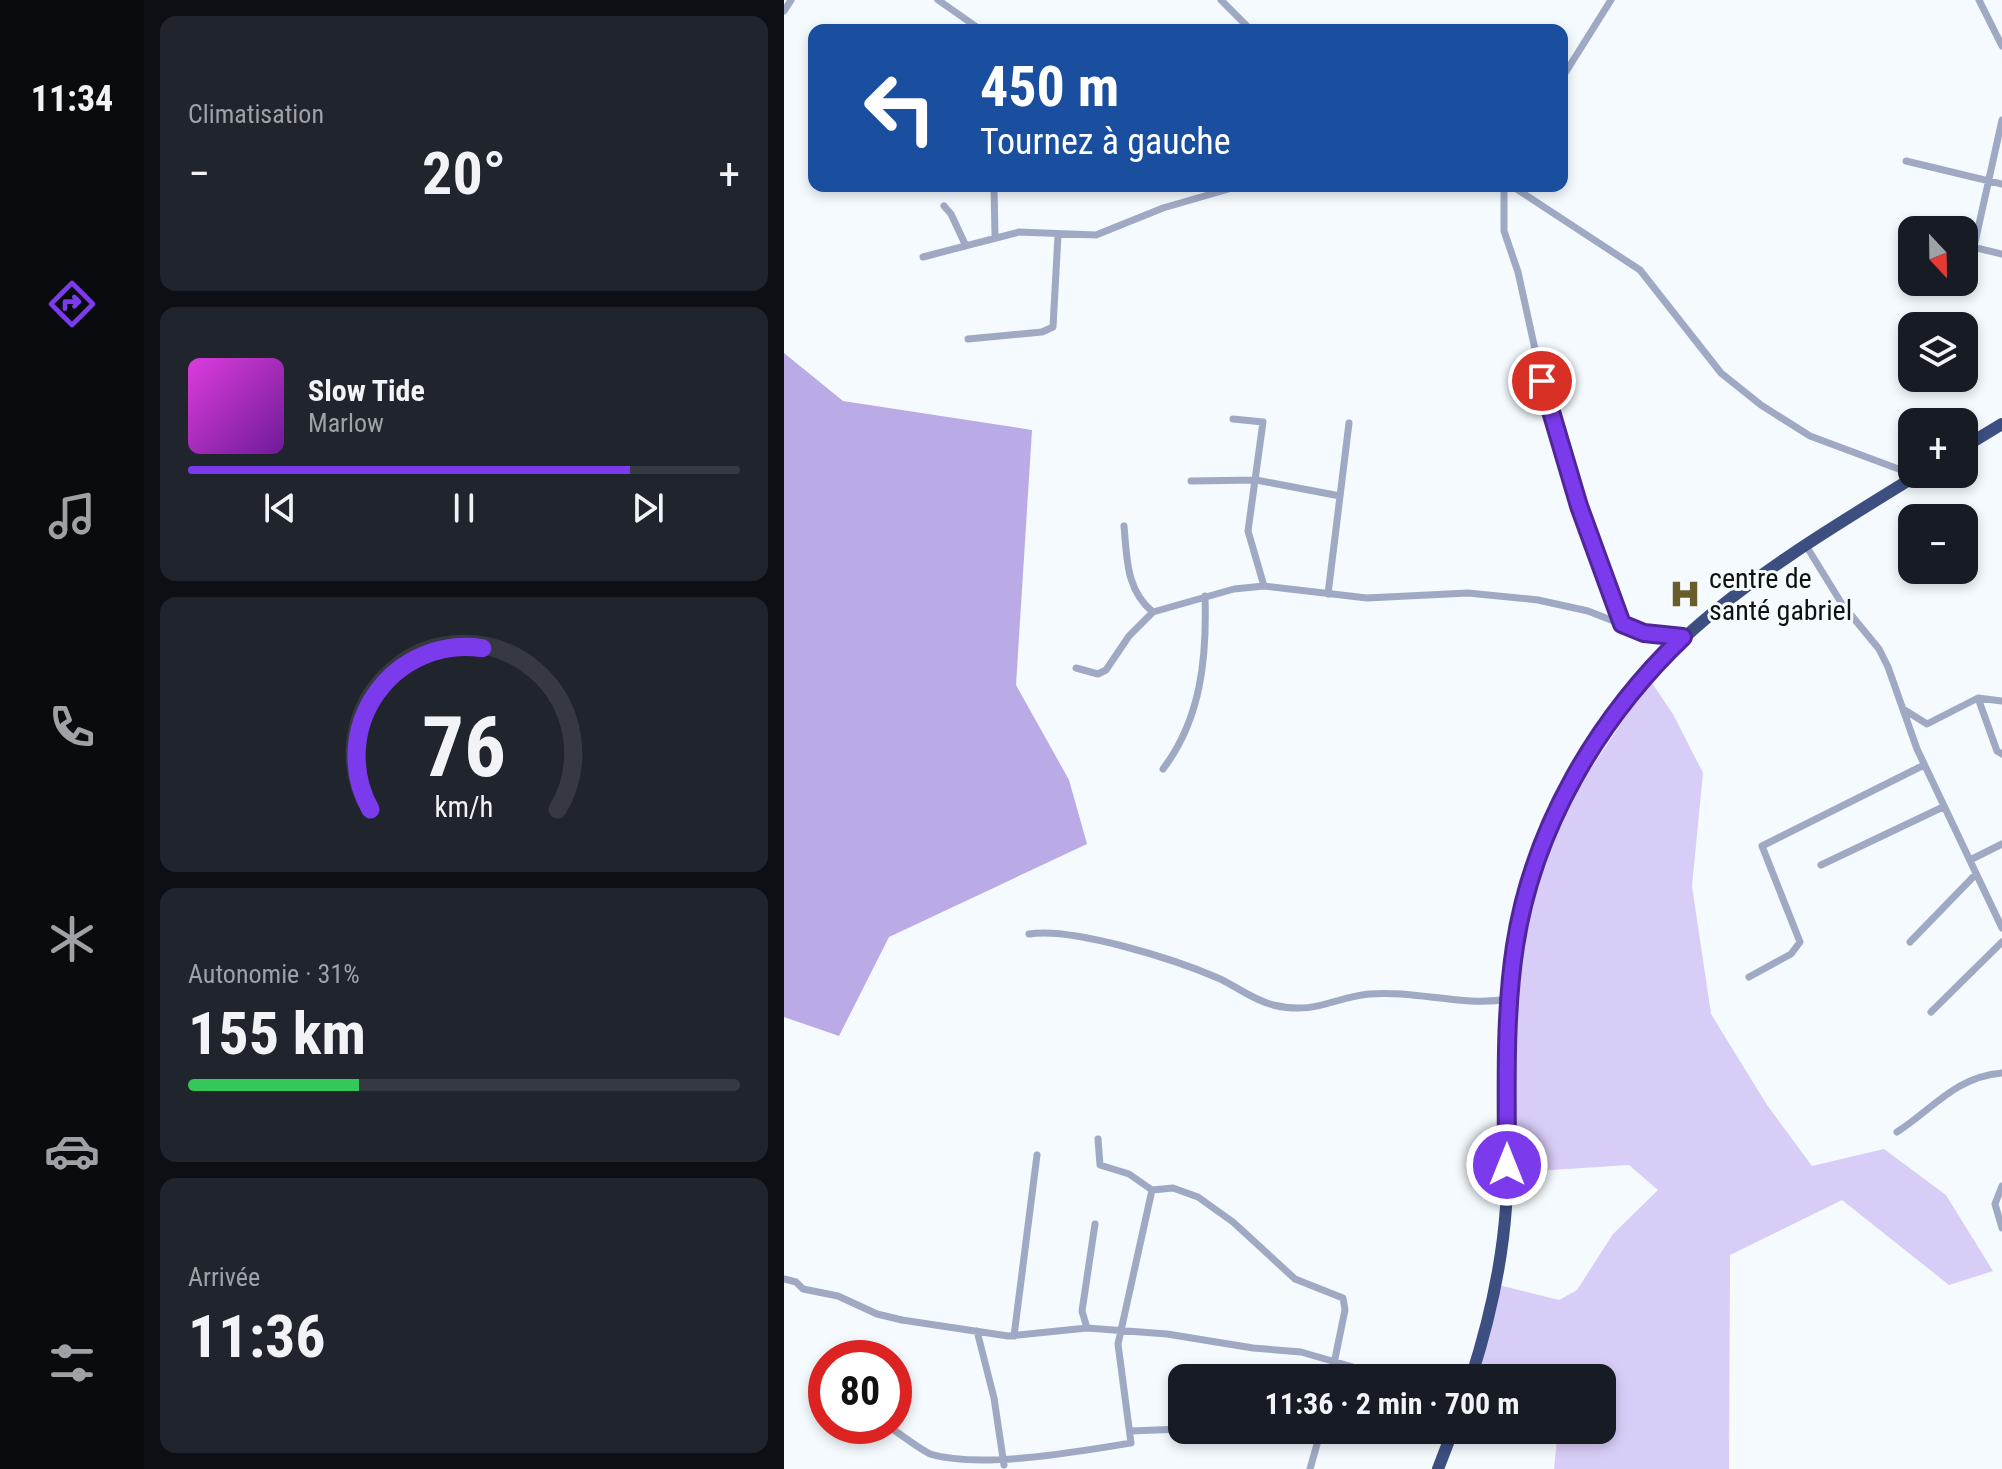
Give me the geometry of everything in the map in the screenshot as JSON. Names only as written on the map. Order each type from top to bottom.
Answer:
[{"type":"highway","points":[[1978,439],[2002,424]]},
{"type":"highway","points":[[1475,1364],[1496,1288],[1504,1235],[1509,999],[1515,944],[1529,885],[1563,797],[1603,729],[1651,670],[1715,607],[1805,544],[1898,486]]},
{"type":"highway","points":[[1438,1469],[1448,1444]]},
{"type":"street","points":[[784,11],[791,0]]},
{"type":"street","points":[[938,0],[972,24]]},
{"type":"street","points":[[1221,0],[1245,24]]},
{"type":"street","points":[[1568,68],[1611,0]]},
{"type":"street","points":[[1979,0],[2002,46]]},
{"type":"street","points":[[1978,230],[2002,120]]},
{"type":"street","points":[[1906,161],[2002,184]]},
{"type":"street","points":[[994,192],[995,236]]},
{"type":"street","points":[[923,257],[1019,232],[1096,235],[1163,208],[1218,192]]},
{"type":"street","points":[[1504,192],[1504,231],[1521,286],[1542,381],[1579,506],[1622,624]]},
{"type":"street","points":[[1521,192],[1640,270],[1721,373],[1761,405],[1810,436],[1898,467]]},
{"type":"street","points":[[944,206],[965,244]]},
{"type":"street","points":[[968,339],[1022,335],[1053,327],[1058,235]]},
{"type":"street","points":[[1978,248],[2002,254]]},
{"type":"street","points":[[1233,419],[1263,422],[1248,531],[1264,586]]},
{"type":"street","points":[[1328,594],[1349,423]]},
{"type":"street","points":[[1191,481],[1256,480],[1340,496]]},
{"type":"street","points":[[1124,526],[1133,590],[1139,602],[1153,612]]},
{"type":"street","points":[[1805,544],[1842,604],[1879,649],[1924,765],[2002,928]]},
{"type":"street","points":[[1076,668],[1098,674],[1106,670],[1129,636],[1153,612],[1205,596],[1264,586],[1367,598],[1441,593],[1501,596],[1564,604],[1644,633],[1683,637]]},
{"type":"street","points":[[1163,769],[1187,733],[1200,682],[1206,635],[1205,596]]},
{"type":"street","points":[[1903,709],[1927,724],[1978,698],[2002,701]]},
{"type":"street","points":[[1978,698],[2002,754]]},
{"type":"street","points":[[1749,977],[1791,954],[1800,942],[1762,846],[1924,765]]},
{"type":"street","points":[[1821,865],[1943,807]]},
{"type":"street","points":[[1970,860],[2002,844]]},
{"type":"street","points":[[1910,942],[1976,874]]},
{"type":"street","points":[[1029,934],[1048,931],[1076,933],[1216,977],[1260,1000],[1283,1007],[1324,1007],[1381,993],[1483,1004],[1509,999]]},
{"type":"street","points":[[1931,1012],[2002,942]]},
{"type":"street","points":[[1897,1132],[1920,1118],[1941,1095],[1989,1074],[2002,1073]]},
{"type":"street","points":[[1098,1139],[1100,1165],[1129,1174],[1152,1190],[1173,1188],[1198,1197],[1233,1222],[1295,1279],[1343,1298],[1345,1310],[1334,1362]]},
{"type":"street","points":[[1014,1336],[1037,1155]]},
{"type":"street","points":[[2002,1186],[1995,1204],[2002,1228]]},
{"type":"street","points":[[912,1442],[932,1455],[982,1466],[1131,1443],[1118,1344],[1152,1190]]},
{"type":"street","points":[[1087,1328],[1082,1311],[1095,1224]]},
{"type":"street","points":[[784,1279],[796,1282],[803,1289],[838,1296],[877,1314],[977,1331],[1014,1336],[1087,1328],[1301,1352],[1341,1364]]},
{"type":"street","points":[[977,1331],[994,1398],[1004,1465]]},
{"type":"street","points":[[1130,1431],[1168,1430]]},
{"type":"street","points":[[1310,1469],[1317,1444]]},
{"type":"shaded area","points":[[784,353],[843,401],[1032,430],[1016,685],[1069,780],[1087,844],[889,937],[839,1036],[784,1017]]},
{"type":"shaded area","points":[[1650,680],[1673,714],[1703,773],[1692,886],[1711,1014],[1767,1105],[1812,1166],[1884,1149],[1946,1195],[1993,1271],[1949,1285],[1842,1200],[1730,1255],[1729,1469],[1554,1469],[1557,1444],[1616,1444],[1616,1364],[1474,1364],[1495,1284],[1559,1300],[1577,1290],[1613,1234],[1658,1190],[1629,1165],[1506,1173],[1514,958],[1558,818]]},
{"type":"place","name":"centre de santé gabriel","points":[[1685,594]]},
{"type":"route","points":[[1507,1165],[1509,999],[1515,944],[1529,885],[1563,797],[1581,764],[1628,697],[1683,637],[1644,633],[1622,624],[1579,506],[1542,381]]}]
